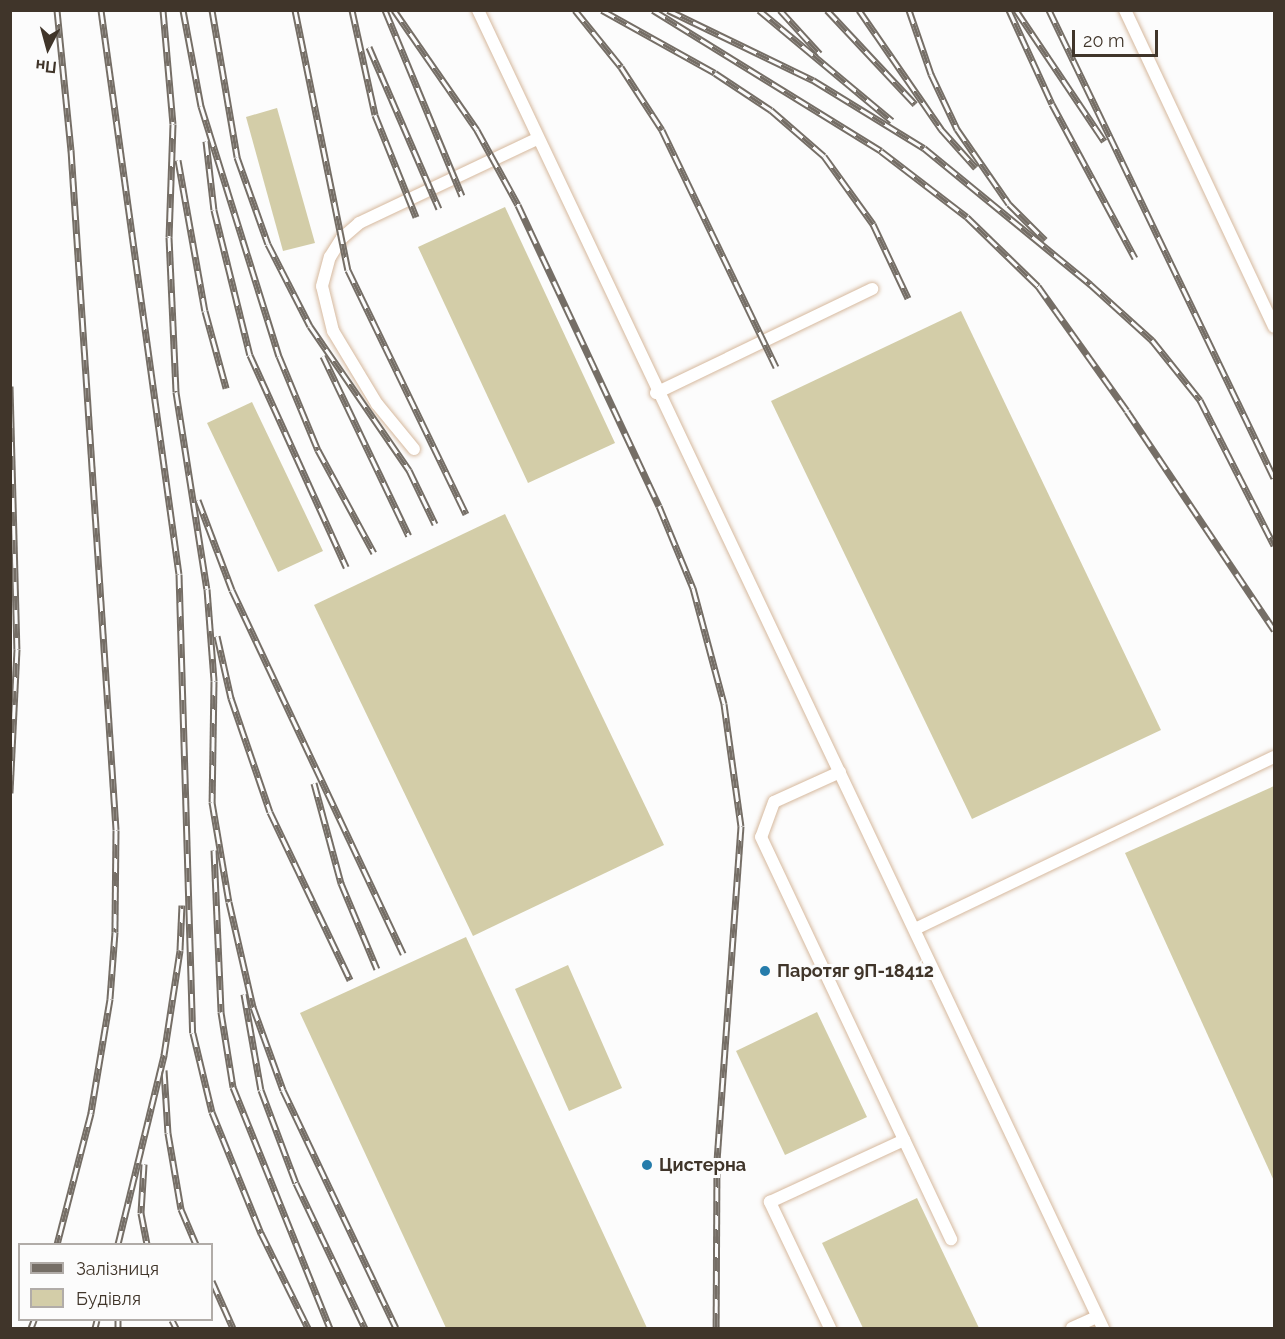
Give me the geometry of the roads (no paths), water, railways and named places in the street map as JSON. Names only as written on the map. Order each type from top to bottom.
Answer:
[{"type":"lane","points":[[478,10],[656,393],[915,929],[1102,1329]]},
{"type":"lane","points":[[1125,10],[1275,327]]},
{"type":"lane","points":[[414,449],[377,404],[333,331],[322,286],[330,257],[342,238],[359,223],[537,139]]},
{"type":"lane","points":[[656,393],[873,289]]},
{"type":"lane","points":[[915,929],[1275,757]]},
{"type":"lane","points":[[840,772],[774,802],[761,837],[951,1239]]},
{"type":"lane","points":[[830,1329],[770,1202],[904,1140]]},
{"type":"lane","points":[[1072,1329],[1097,1317]]},
{"type":"railway","points":[[57,10],[71,150],[116,830],[115,932],[110,999],[91,1113],[57,1243]]},
{"type":"railway","points":[[101,10],[179,574],[193,1033],[212,1112],[261,1233],[308,1328]]},
{"type":"railway","points":[[163,10],[173,124],[169,237],[176,392],[207,589],[214,681],[212,802],[229,902],[253,1007],[283,1090],[396,1328]]},
{"type":"railway","points":[[183,10],[201,106],[279,356],[318,450],[374,553]]},
{"type":"railway","points":[[212,10],[237,157],[268,244],[310,326],[409,470],[435,524]]},
{"type":"railway","points":[[295,10],[348,270],[466,514]]},
{"type":"railway","points":[[352,10],[375,115],[416,217]]},
{"type":"railway","points":[[385,10],[462,196]]},
{"type":"railway","points":[[394,10],[477,130],[518,205],[659,506],[693,588],[724,704],[741,826],[717,1159],[716,1328]]},
{"type":"railway","points":[[575,10],[621,67],[662,130],[776,367]]},
{"type":"railway","points":[[602,10],[715,73],[771,110],[824,156],[873,224],[908,298]]},
{"type":"railway","points":[[653,10],[881,151],[967,217],[1038,286],[1127,411],[1274,630]]},
{"type":"railway","points":[[668,10],[813,80],[924,148],[1090,284],[1152,340],[1200,400],[1274,545]]},
{"type":"railway","points":[[759,10],[892,121]]},
{"type":"railway","points":[[780,10],[820,54]]},
{"type":"railway","points":[[827,10],[915,104]]},
{"type":"railway","points":[[859,10],[941,129],[976,168]]},
{"type":"railway","points":[[909,10],[931,74],[957,129],[1009,204],[1045,240]]},
{"type":"railway","points":[[1009,10],[1052,104],[1135,258]]},
{"type":"railway","points":[[1016,10],[1104,141]]},
{"type":"railway","points":[[1049,10],[1274,478]]},
{"type":"railway","points":[[369,47],[439,209]]},
{"type":"railway","points":[[206,141],[214,210],[250,355],[346,567]]},
{"type":"railway","points":[[178,160],[205,311],[226,388]]},
{"type":"railway","points":[[323,356],[409,536]]},
{"type":"railway","points":[[10,386],[17,649],[10,793]]},
{"type":"railway","points":[[198,500],[232,590],[403,954]]},
{"type":"railway","points":[[217,636],[231,698],[270,812],[350,980]]},
{"type":"railway","points":[[314,783],[341,883],[377,969]]},
{"type":"railway","points":[[214,850],[221,1012],[233,1087],[330,1328]]},
{"type":"railway","points":[[118,1243],[164,1055],[180,950],[182,905]]},
{"type":"railway","points":[[244,994],[261,1090],[296,1183],[365,1328]]},
{"type":"railway","points":[[164,1070],[168,1133],[181,1209],[196,1243]]},
{"type":"railway","points":[[144,1164],[141,1213],[147,1243]]},
{"type":"railway","points":[[213,1283],[233,1328]]},
{"type":"railway","points":[[31,1328],[34,1321]]},
{"type":"railway","points":[[95,1328],[97,1321]]},
{"type":"railway","points":[[118,1321],[118,1328]]},
{"type":"railway","points":[[172,1321],[176,1328]]},
{"type":"place","name":"Паротяг 9П-18412","points":[[765,971]]},
{"type":"place","name":"Цистерна","points":[[647,1165]]}]
